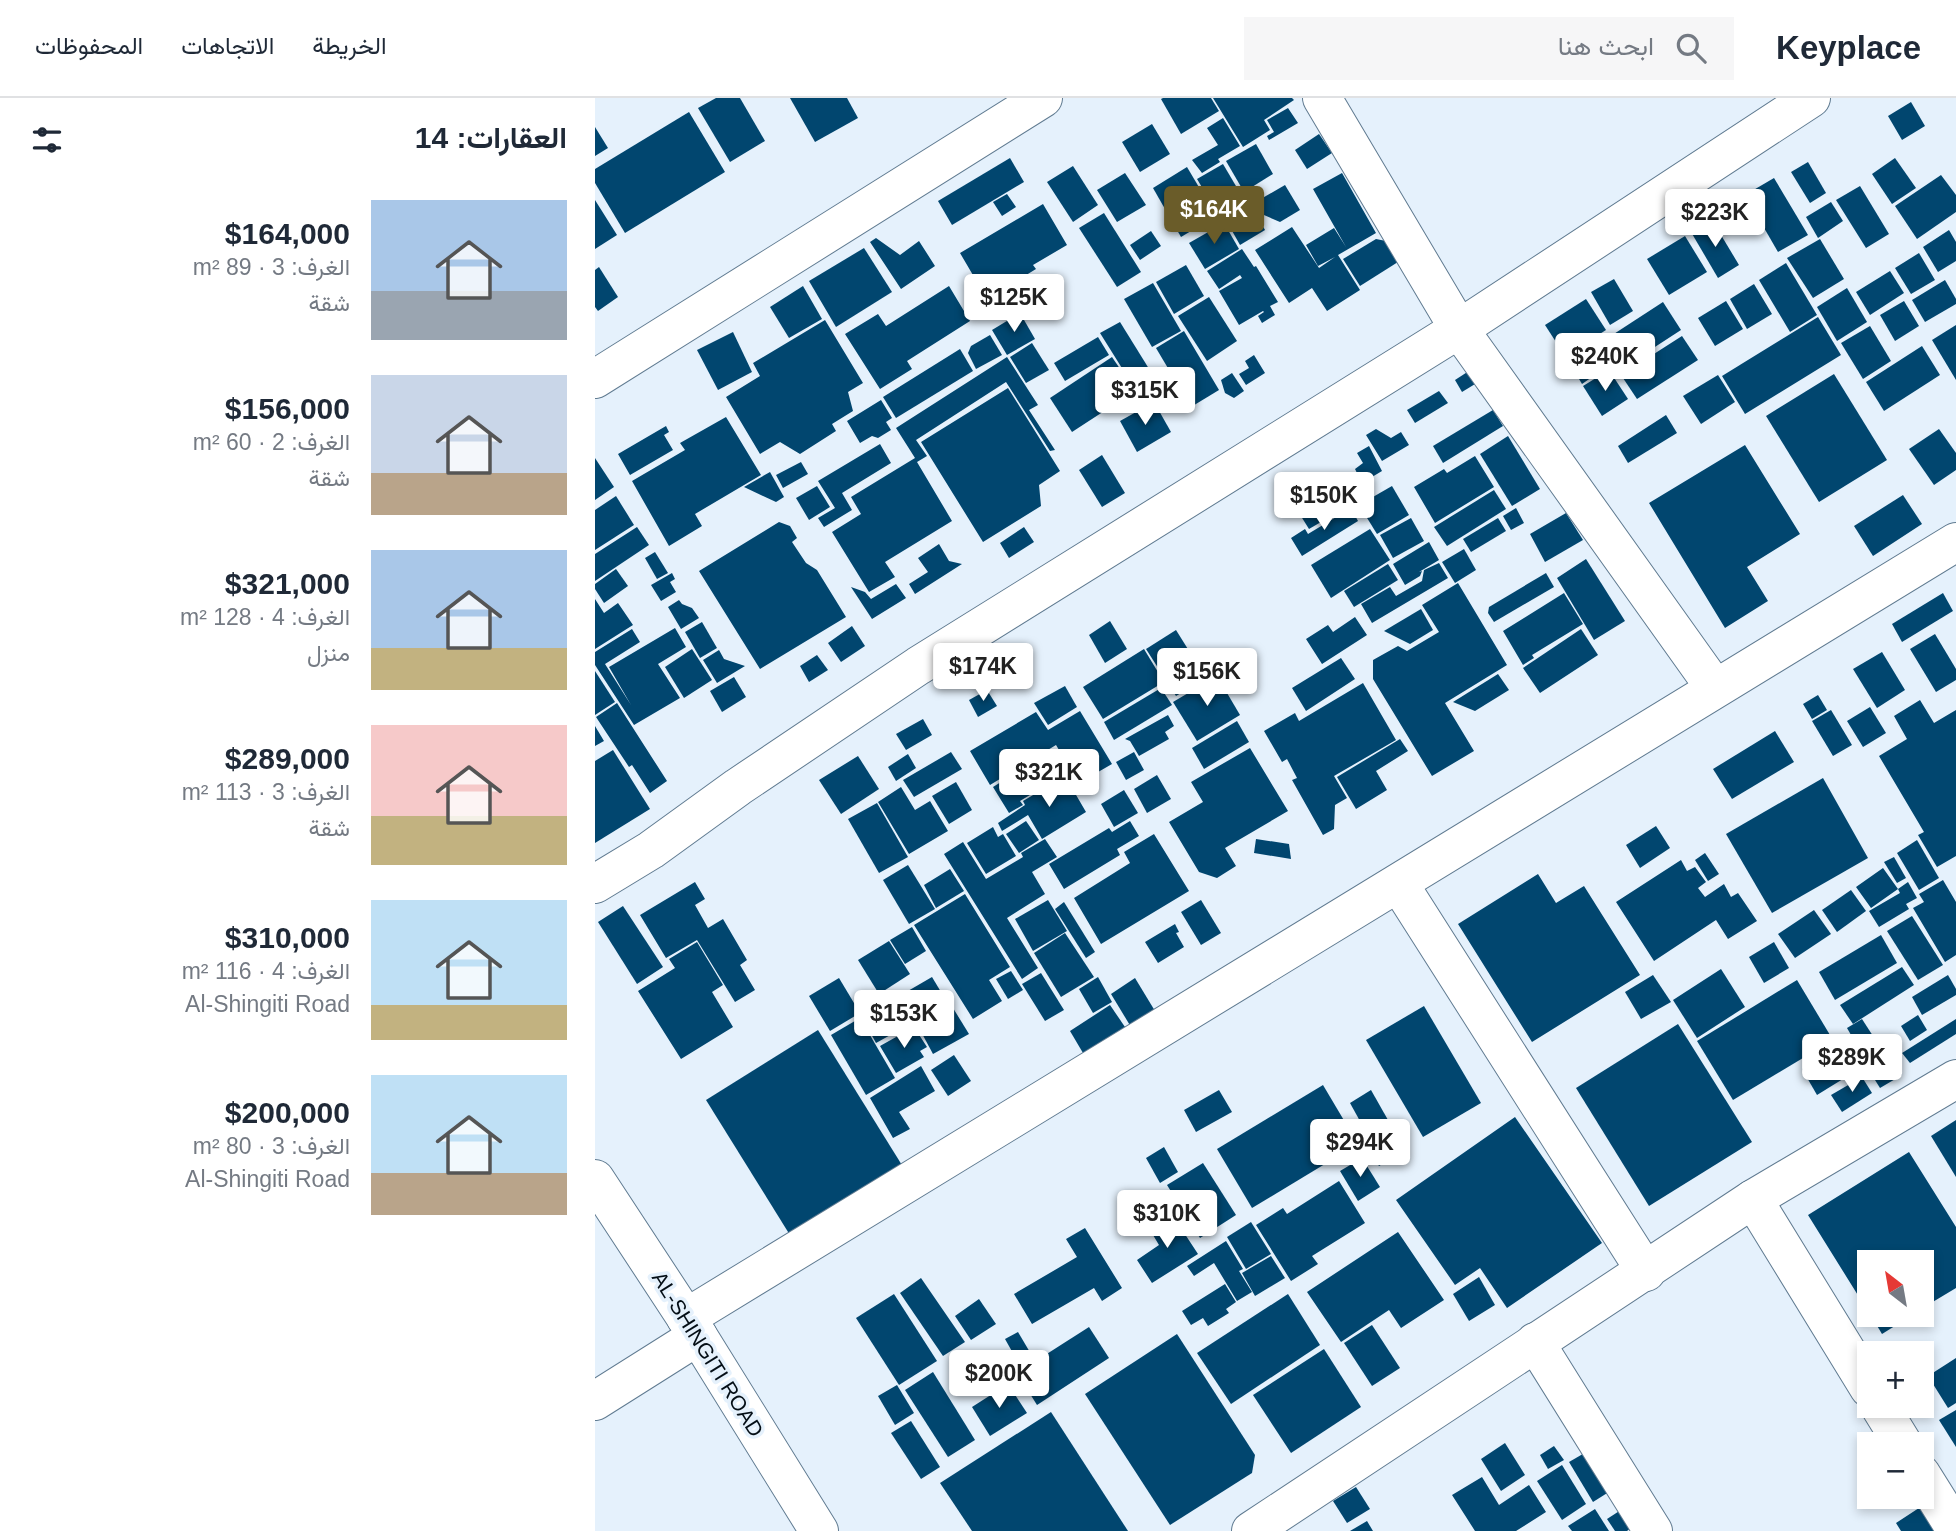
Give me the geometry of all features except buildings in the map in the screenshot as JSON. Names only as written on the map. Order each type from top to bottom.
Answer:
[{"type":"street","points":[[595,379],[1043,98]]},
{"type":"street","points":[[1322,98],[1459,329],[1715,688]]},
{"type":"street","points":[[595,884],[651,849],[918,666],[1459,329],[1811,98]]},
{"type":"street","points":[[595,1401],[692,1327],[1399,884],[1956,542]]},
{"type":"street","points":[[1399,884],[1646,1272]]},
{"type":"street","points":[[1251,1531],[1753,1199],[1956,1079]]},
{"type":"street","name":"AL-SHINGITI ROAD","points":[[595,1179],[692,1327],[819,1531]]},
{"type":"street","points":[[1753,1199],[1857,1368]]},
{"type":"street","points":[[1535,1342],[1653,1531]]},
{"type":"street","points":[[1934,1495],[1956,1530]]}]
